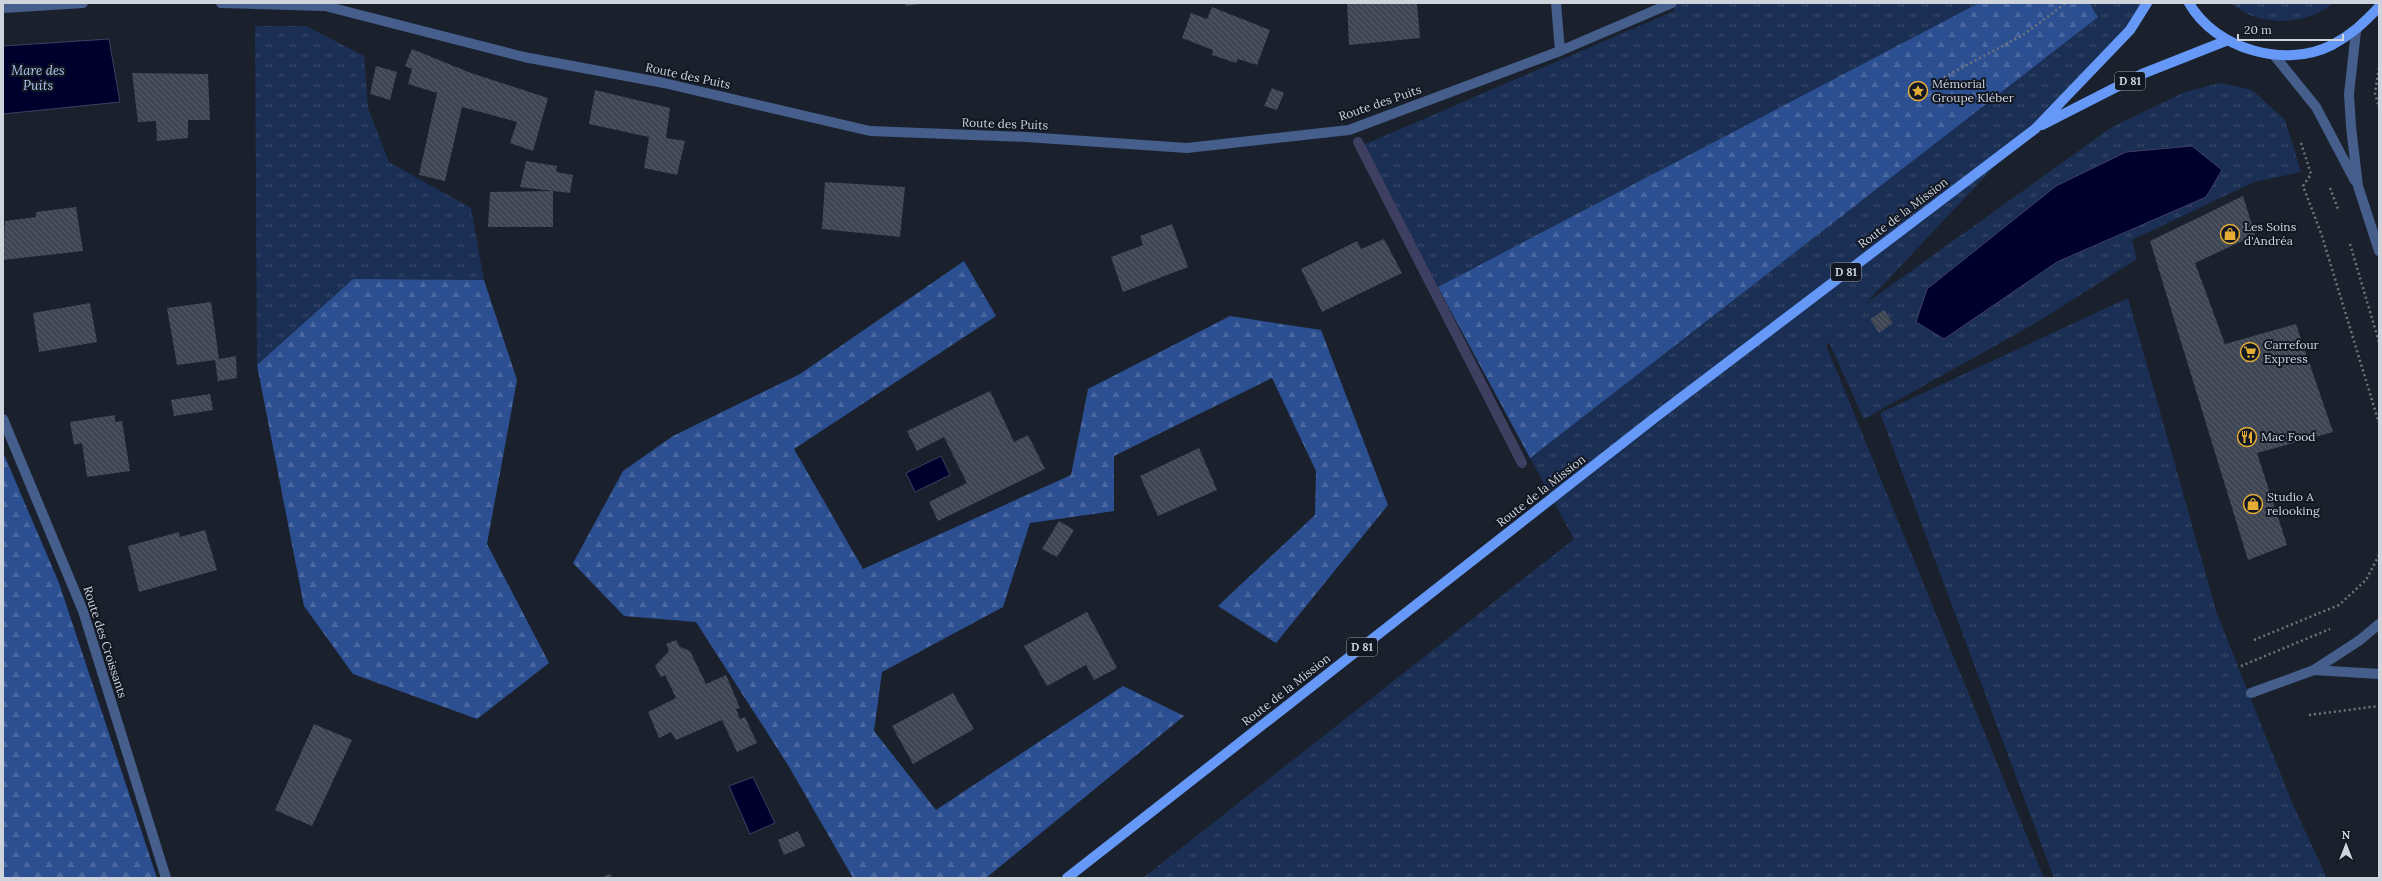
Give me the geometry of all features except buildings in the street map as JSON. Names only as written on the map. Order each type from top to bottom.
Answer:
[{"type":"main road","name":"D 81","points":[[2035,129],[2130,30],[2147,3]]},
{"type":"main road","points":[[2189,3],[2208,26],[2228,40],[2250,49],[2274,55],[2303,54],[2331,46],[2356,31],[2379,7]]},
{"type":"main road","name":"D 81","points":[[2035,129],[2142,74],[2228,40]]},
{"type":"main road","name":"Route de la Mission","points":[[1067,878],[1658,416],[2035,129]]},
{"type":"street","points":[[3,8],[84,3]]},
{"type":"street","name":"Route des Puits","points":[[221,3],[326,4],[524,57],[664,83],[870,131],[1026,137],[1187,148],[1349,130],[1560,51],[1672,3]]},
{"type":"street","points":[[1556,3],[1560,51]]},
{"type":"street","points":[[2356,31],[2349,94],[2358,186]]},
{"type":"street","points":[[2274,55],[2316,107],[2358,186],[2379,251]]},
{"type":"street","name":"Route des Croissants","points":[[3,419],[84,611],[166,878]]},
{"type":"street","points":[[2251,693],[2314,670],[2360,640],[2379,624]]},
{"type":"street","points":[[2314,670],[2379,674]]},
{"type":"path","points":[[1935,82],[2023,35],[2066,3]]},
{"type":"path","points":[[2379,68],[2375,92],[2379,108]]},
{"type":"path","points":[[2301,143],[2311,174],[2303,186],[2321,233],[2379,423]]},
{"type":"path","points":[[2327,181],[2340,214]]},
{"type":"path","points":[[2349,241],[2379,342]]},
{"type":"path","points":[[2254,640],[2338,605],[2366,580],[2379,555]]},
{"type":"path","points":[[2242,666],[2331,628]]},
{"type":"path","points":[[2309,715],[2379,706]]},
{"type":"green space","points":[[1673,3],[2148,3],[1865,304],[2112,127],[2185,92],[2220,83],[2252,90],[2285,120],[2301,172],[2254,182],[2132,240],[2137,259],[2034,324],[1864,419],[1829,342],[1826,345],[2044,878],[1143,878],[1574,539],[1361,146],[1674,11]],"holes":[[[2192,146],[2206,197],[2057,262],[1944,339]]]},
{"type":"green space","points":[[1979,3],[2089,3],[2098,17],[1530,458],[1438,287]]},
{"type":"green space","points":[[2230,3],[2333,3],[2305,18],[2283,21],[2262,19],[2252,16]]},
{"type":"green space","points":[[255,26],[306,26],[364,56],[368,108],[389,162],[471,208],[484,280],[353,279],[257,365]]},
{"type":"green space","points":[[964,261],[996,316],[794,449],[863,569],[1071,475],[1088,389],[1230,316],[1321,330],[1388,505],[1276,643],[1218,606],[1315,515],[1316,471],[1272,378],[1114,456],[1114,511],[1030,523],[1003,607],[882,672],[874,731],[936,810],[1123,686],[1184,716],[986,878],[853,878],[788,765],[696,622],[624,616],[573,563],[623,471],[673,436],[800,374]]},
{"type":"green space","points":[[353,279],[484,280],[517,380],[487,544],[549,663],[477,719],[353,674],[304,606],[257,365]]},
{"type":"green space","points":[[2128,298],[2217,614],[2293,805],[2327,878],[2054,878],[1880,413]]},
{"type":"green space","points":[[3,452],[59,583],[157,878],[3,878]]},
{"type":"water","name":"Mare des Puits","points":[[109,39],[120,102],[3,114],[3,46]]},
{"type":"water","points":[[2192,146],[2222,170],[2206,197],[2057,262],[1944,339],[1916,322],[1927,289],[2056,186],[2126,152]]},
{"type":"water","points":[[941,456],[950,475],[915,492],[906,473]]},
{"type":"water","points":[[753,777],[775,823],[750,834],[729,786]]},
{"type":"waterway","points":[[1358,142],[1522,463]]},
{"type":"place","name":"Mémorial Groupe Kléber","points":[[1918,91]]},
{"type":"place","name":"Les Soins d'Andréa","points":[[2230,234]]},
{"type":"place","name":"Carrefour Express","points":[[2250,352]]},
{"type":"place","name":"Mac Food","points":[[2247,437]]},
{"type":"place","name":"Studio A relooking","points":[[2253,504]]}]
